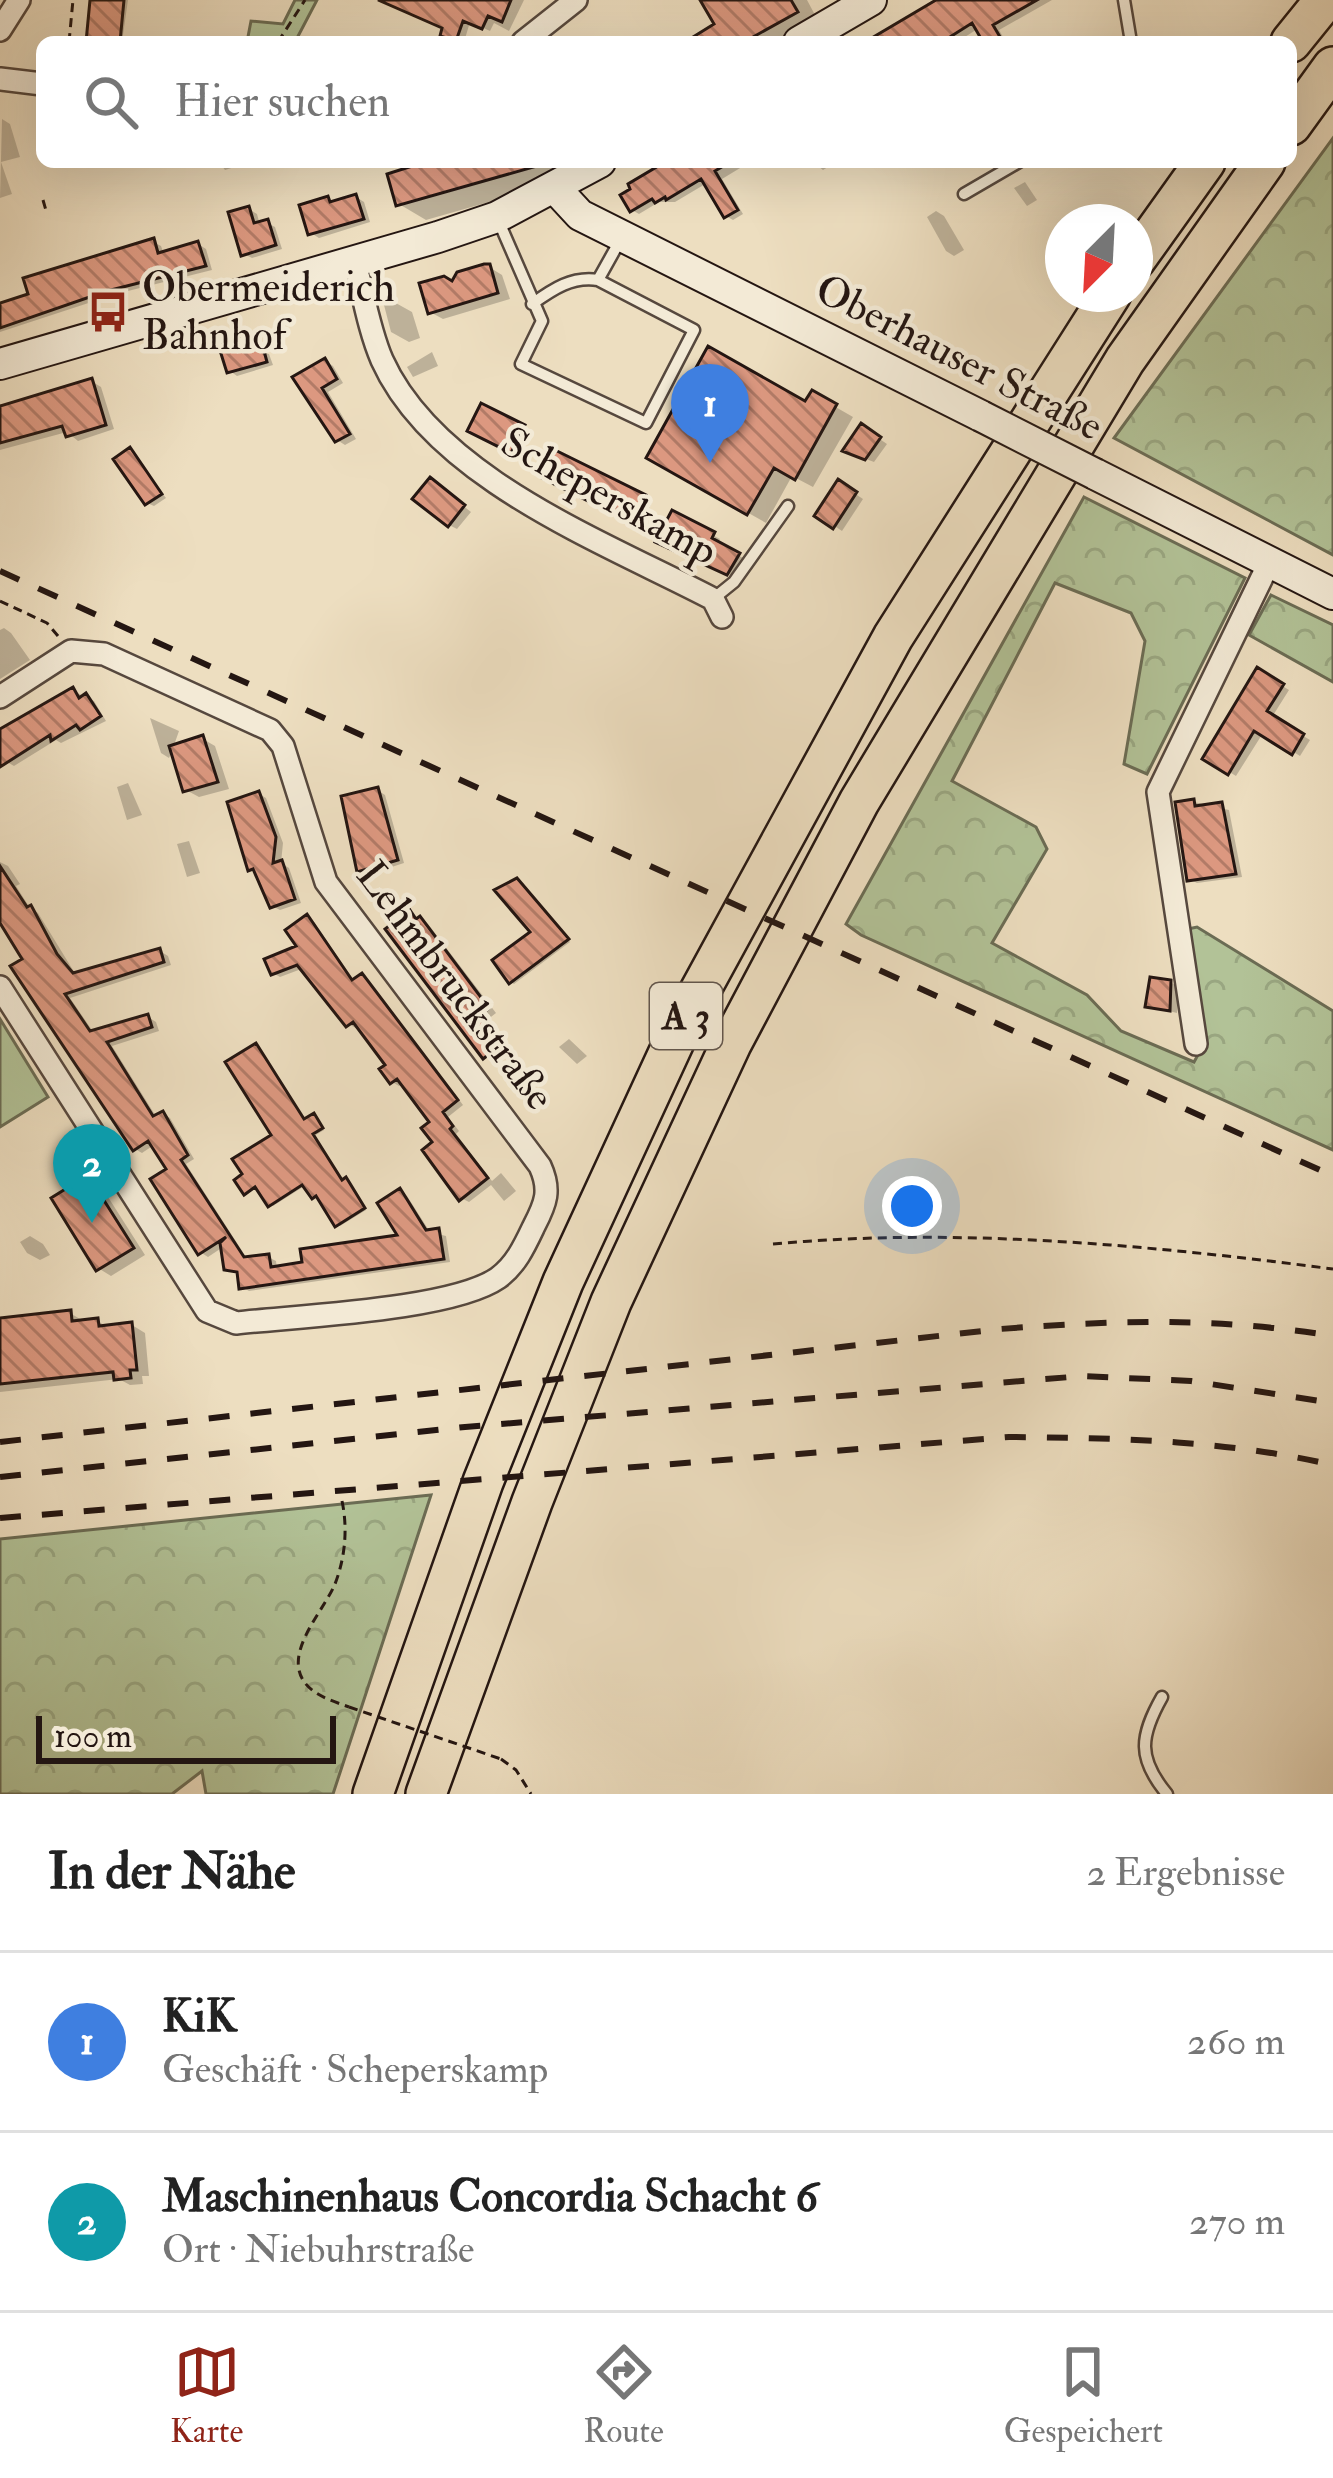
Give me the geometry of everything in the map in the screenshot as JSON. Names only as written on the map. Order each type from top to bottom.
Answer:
[{"type":"highway","points":[[1296,36],[1325,0]]},
{"type":"highway","points":[[1297,117],[1333,67]]},
{"type":"highway","points":[[1153,235],[1201,168]]},
{"type":"highway","name":"A 3","points":[[426,1794],[524,1522],[611,1302],[731,1044],[859,802],[1125,360],[1261,168]]},
{"type":"highway","name":"A 3","points":[[373,1794],[483,1481],[545,1326],[684,1020],[893,637],[1100,312]]},
{"type":"street","points":[[0,30],[19,0]]},
{"type":"street","points":[[531,36],[576,0]]},
{"type":"street","points":[[809,36],[871,0]]},
{"type":"street","points":[[548,24],[558,36]]},
{"type":"street","points":[[0,79],[36,83]]},
{"type":"street","points":[[0,364],[497,217],[590,168]]},
{"type":"street","name":"Oberhauser Straße","points":[[555,188],[580,215],[622,237],[1333,594]]},
{"type":"street","name":"Scheperskamp","points":[[355,262],[382,361],[430,431],[481,474],[717,608]]},
{"type":"street","points":[[1196,1044],[1158,792],[1270,561]]},
{"type":"street","points":[[0,698],[71,651]]},
{"type":"street","name":"Lehmbruckstraße","points":[[0,987],[207,1311],[236,1324],[462,1297],[499,1277],[520,1255],[546,1203],[549,1184],[541,1166],[326,883],[283,746],[270,730],[104,654],[71,651]]},
{"type":"lane","points":[[1124,0],[1130,36]]},
{"type":"lane","points":[[964,194],[1009,168]]},
{"type":"lane","points":[[497,217],[532,304],[542,321],[521,364],[646,423],[694,330],[598,280],[582,278],[556,287],[532,304]]},
{"type":"lane","points":[[598,280],[622,237]]},
{"type":"lane","points":[[717,608],[788,506]]},
{"type":"lane","points":[[1162,1697],[1149,1720],[1143,1748],[1150,1774],[1167,1794]]},
{"type":"path","points":[[70,36],[73,0]]},
{"type":"path","points":[[282,36],[305,0]]},
{"type":"path","points":[[43,200],[47,214]]},
{"type":"path","points":[[0,601],[47,623],[71,651]]},
{"type":"path","points":[[773,1244],[862,1236],[1013,1239],[1333,1269]]},
{"type":"path","points":[[342,1501],[342,1563],[301,1652],[298,1669],[310,1688],[349,1707],[501,1759],[516,1770],[531,1794]]},
{"type":"green space","points":[[295,0],[317,0],[298,36],[248,36],[251,21],[283,24]]},
{"type":"green space","points":[[1333,138],[1333,555],[1114,438]]},
{"type":"green space","points":[[1084,497],[1245,578],[1147,774],[1124,764],[1145,641],[1131,613],[1055,583],[952,781],[1036,827],[1047,849],[992,943],[1087,995],[1121,1031],[1194,1062],[1204,1044],[1188,929],[1197,927],[1333,1011],[1333,1150],[861,935],[846,924]]},
{"type":"green space","points":[[1271,595],[1333,625],[1333,682],[1249,635]]},
{"type":"green space","points":[[0,1019],[48,1097],[0,1127]]},
{"type":"green space","points":[[431,1495],[333,1794],[206,1794],[202,1771],[172,1794],[0,1794],[0,1539]]},
{"type":"building","points":[[90,0],[124,0],[121,36],[87,36]]},
{"type":"building","points":[[378,0],[511,0],[502,22],[488,16],[482,29],[463,21],[458,36],[440,36],[442,28]]},
{"type":"building","points":[[700,0],[791,0],[798,12],[755,36],[695,36],[714,24]]},
{"type":"building","points":[[936,0],[1037,0],[993,25],[999,36],[980,36],[972,23],[951,36],[875,36]]},
{"type":"building","points":[[406,168],[530,168],[396,206],[387,174]]},
{"type":"building","points":[[655,168],[720,168],[715,171],[738,210],[724,218],[701,179],[666,200],[655,203],[652,199],[630,212],[620,195],[630,189],[628,184]]},
{"type":"building","points":[[356,194],[364,219],[308,235],[299,205]]},
{"type":"building","points":[[249,206],[254,223],[268,219],[276,245],[241,256],[228,212]]},
{"type":"building","points":[[154,238],[158,253],[198,241],[206,266],[107,291],[0,328],[0,303],[28,294],[23,278]]},
{"type":"building","points":[[490,264],[498,293],[428,314],[419,283],[444,276],[452,281],[457,272]]},
{"type":"building","points":[[248,335],[253,350],[263,347],[267,362],[227,373],[218,344]]},
{"type":"building","points":[[708,346],[805,401],[812,390],[837,404],[795,480],[774,468],[747,515],[646,458]]},
{"type":"building","points":[[325,358],[337,379],[322,388],[350,434],[335,442],[292,377]]},
{"type":"building","points":[[92,378],[106,425],[66,437],[62,426],[0,443],[0,406]]},
{"type":"building","points":[[481,403],[525,425],[511,453],[467,431]]},
{"type":"building","points":[[861,423],[881,437],[865,460],[842,451]]},
{"type":"building","points":[[130,447],[162,494],[145,505],[113,459]]},
{"type":"building","points":[[555,450],[646,495],[632,523],[542,478]]},
{"type":"building","points":[[430,477],[465,505],[448,527],[412,499]]},
{"type":"building","points":[[838,479],[857,492],[833,529],[814,516]]},
{"type":"building","points":[[672,510],[715,532],[712,538],[740,553],[727,575],[655,542]]},
{"type":"building","points":[[1257,667],[1284,684],[1267,711],[1304,734],[1292,755],[1254,731],[1228,775],[1202,759]]},
{"type":"building","points":[[73,687],[79,698],[86,693],[101,716],[51,741],[50,735],[0,767],[0,729]]},
{"type":"building","points":[[203,735],[218,782],[183,792],[169,746]]},
{"type":"building","points":[[378,787],[398,860],[357,872],[341,796]]},
{"type":"building","points":[[259,791],[276,837],[273,863],[282,860],[295,899],[270,908],[253,869],[248,871],[227,802]]},
{"type":"building","points":[[1194,799],[1195,806],[1222,802],[1236,874],[1187,881],[1175,802]]},
{"type":"building","points":[[0,866],[27,907],[31,905],[57,954],[73,973],[160,948],[164,962],[65,994],[90,1031],[148,1014],[152,1027],[107,1042],[153,1116],[163,1111],[188,1155],[181,1160],[244,1257],[269,1254],[271,1267],[302,1262],[300,1249],[397,1235],[377,1203],[400,1188],[426,1230],[439,1228],[444,1259],[239,1289],[237,1272],[224,1270],[220,1243],[226,1237],[198,1255],[150,1179],[166,1169],[148,1141],[133,1151],[10,966],[22,959],[0,923]]},
{"type":"building","points":[[517,878],[569,939],[509,984],[492,960],[530,932],[494,890]]},
{"type":"building","points":[[410,910],[416,919],[420,916],[489,1008],[481,1015],[503,1043],[483,1059],[385,929]]},
{"type":"building","points":[[307,914],[352,980],[362,973],[458,1100],[443,1112],[453,1126],[450,1129],[488,1178],[459,1201],[422,1150],[432,1142],[421,1128],[429,1122],[397,1079],[390,1084],[379,1069],[385,1065],[353,1022],[346,1027],[297,965],[271,975],[264,959],[296,946],[285,930]]},
{"type":"building","points":[[1150,977],[1171,980],[1170,1011],[1145,1007]]},
{"type":"building","points":[[256,1043],[304,1119],[314,1113],[323,1128],[313,1134],[365,1208],[335,1227],[316,1196],[312,1199],[302,1185],[268,1207],[255,1187],[244,1195],[234,1180],[242,1174],[232,1159],[271,1135],[225,1062]]},
{"type":"building","points":[[88,1175],[134,1248],[96,1271],[51,1198]]},
{"type":"building","points":[[71,1310],[72,1321],[98,1318],[99,1326],[132,1322],[137,1370],[130,1370],[131,1378],[114,1380],[113,1372],[0,1384],[0,1318]]},
{"type":"railway","points":[[0,571],[1333,1176]]},
{"type":"railway","points":[[0,1442],[1000,1329],[1167,1322],[1333,1336]]},
{"type":"railway","points":[[0,1477],[465,1427],[1083,1376],[1191,1381],[1333,1403]]},
{"type":"railway","points":[[0,1518],[1009,1437],[1212,1445],[1333,1465]]},
{"type":"place","name":"Obermeiderich Bahnhof","points":[[108,312]]},
{"type":"place","name":"KiK","points":[[710,463]]},
{"type":"place","name":"Maschinenhaus Concordia Schacht 6","points":[[92,1223]]}]
